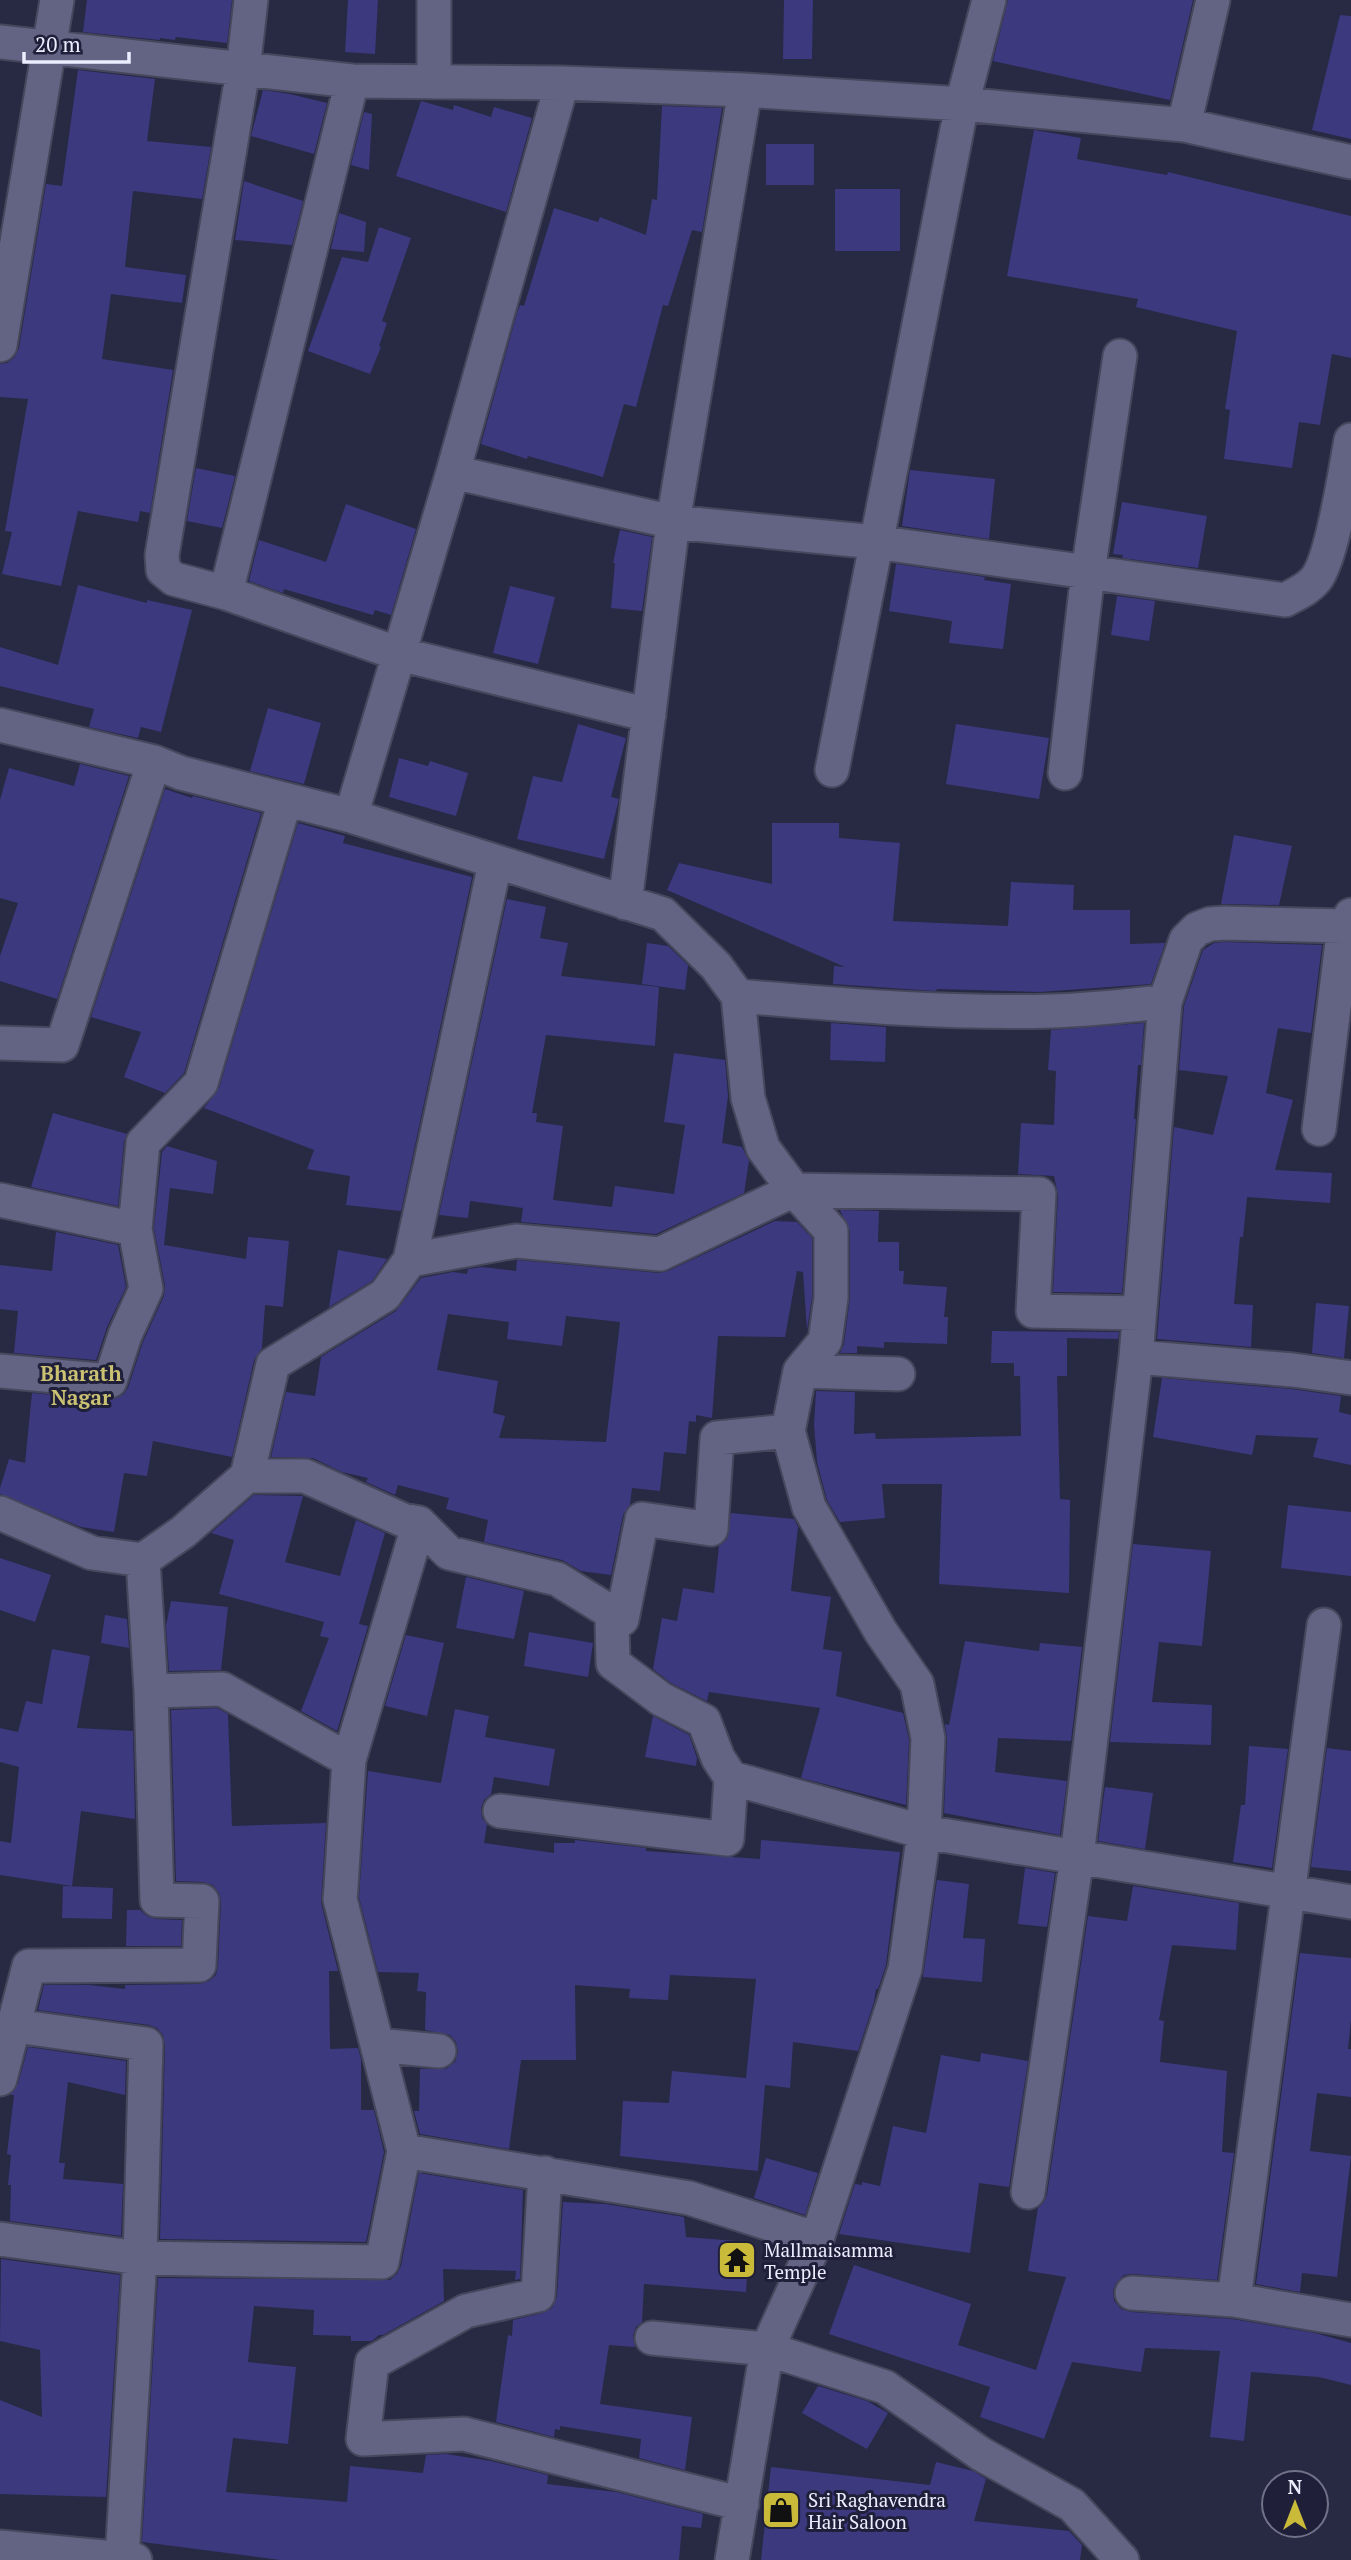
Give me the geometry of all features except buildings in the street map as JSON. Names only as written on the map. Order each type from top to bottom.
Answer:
[{"type":"street","points":[[0,345],[57,0]]},
{"type":"street","points":[[251,0],[243,70],[162,555],[163,569],[174,579],[226,593],[399,654],[649,715]]},
{"type":"street","points":[[434,0],[434,82]]},
{"type":"street","points":[[832,770],[962,104],[989,0]]},
{"type":"street","points":[[1184,125],[1213,0]]},
{"type":"street","points":[[0,42],[352,81],[562,83],[745,90],[962,104],[1184,125],[1351,162]]},
{"type":"street","points":[[226,593],[352,81]]},
{"type":"street","points":[[351,816],[453,472],[562,83]]},
{"type":"street","points":[[625,903],[673,522],[745,90]]},
{"type":"street","points":[[1065,773],[1088,572],[1120,356]]},
{"type":"street","points":[[453,472],[673,522],[875,542],[1284,600],[1307,589],[1318,576],[1328,553],[1351,440]]},
{"type":"street","points":[[0,724],[154,762],[181,773],[351,816],[663,914],[716,965],[738,996],[748,1098],[763,1148],[794,1190],[831,1231],[831,1298],[825,1341],[800,1371],[788,1432],[809,1507],[881,1632],[917,1684],[928,1738],[924,1832],[905,1969],[817,2239],[767,2349],[732,2560]]},
{"type":"street","points":[[0,1043],[62,1045],[154,762]]},
{"type":"street","points":[[0,1371],[110,1381],[125,1335],[146,1289],[135,1229],[143,1143],[201,1083],[285,801]]},
{"type":"street","points":[[0,1513],[92,1553],[143,1560],[183,1532],[247,1476],[272,1364],[385,1295],[410,1260],[495,863]]},
{"type":"street","points":[[1028,2192],[1077,1857],[1136,1357],[1165,1002],[1186,940],[1197,929],[1210,924],[1348,921],[1319,1129]]},
{"type":"street","points":[[738,996],[899,1010],[959,1012],[1055,1011],[1165,1002]]},
{"type":"street","points":[[410,1260],[516,1241],[660,1254],[794,1190],[1039,1194],[1034,1311],[1139,1313]]},
{"type":"street","points":[[0,1200],[135,1229]]},
{"type":"street","points":[[1136,1357],[1293,1370],[1351,1378]]},
{"type":"street","points":[[800,1371],[898,1374]]},
{"type":"street","points":[[622,1619],[642,1519],[711,1529],[717,1438],[788,1432]]},
{"type":"street","points":[[247,1476],[305,1476],[403,1520],[419,1523],[449,1553],[557,1579],[622,1619]]},
{"type":"street","points":[[0,2239],[140,2258],[382,2263],[404,2151],[340,1899],[349,1760],[419,1523]]},
{"type":"street","points":[[0,2079],[29,1966],[199,1965],[202,1901],[157,1900],[151,1691],[143,1560]]},
{"type":"street","points":[[500,1811],[727,1839],[731,1778],[718,1758],[704,1721],[661,1699],[613,1663],[612,1619],[622,1619]]},
{"type":"street","points":[[1234,2300],[1324,1625]]},
{"type":"street","points":[[151,1691],[222,1689],[349,1760]]},
{"type":"street","points":[[731,1778],[924,1832],[1351,1902]]},
{"type":"street","points":[[0,2547],[127,2559],[140,2258],[146,2043],[15,2026]]},
{"type":"street","points":[[377,2045],[439,2050]]},
{"type":"street","points":[[404,2151],[688,2198],[817,2239]]},
{"type":"street","points":[[545,2173],[538,2295],[466,2311],[372,2363],[363,2439],[464,2434],[742,2504]]},
{"type":"street","points":[[1132,2293],[1234,2300],[1351,2320]]},
{"type":"street","points":[[652,2338],[767,2349],[885,2387],[982,2454],[1072,2505],[1122,2560]]},
{"type":"place","name":"Mallmaisamma Temple","points":[[737,2260]]},
{"type":"place","name":"Sri Raghavendra Hair Saloon","points":[[781,2510]]},
{"type":"district","name":"Bharath Nagar","points":[[81,1385]]}]
